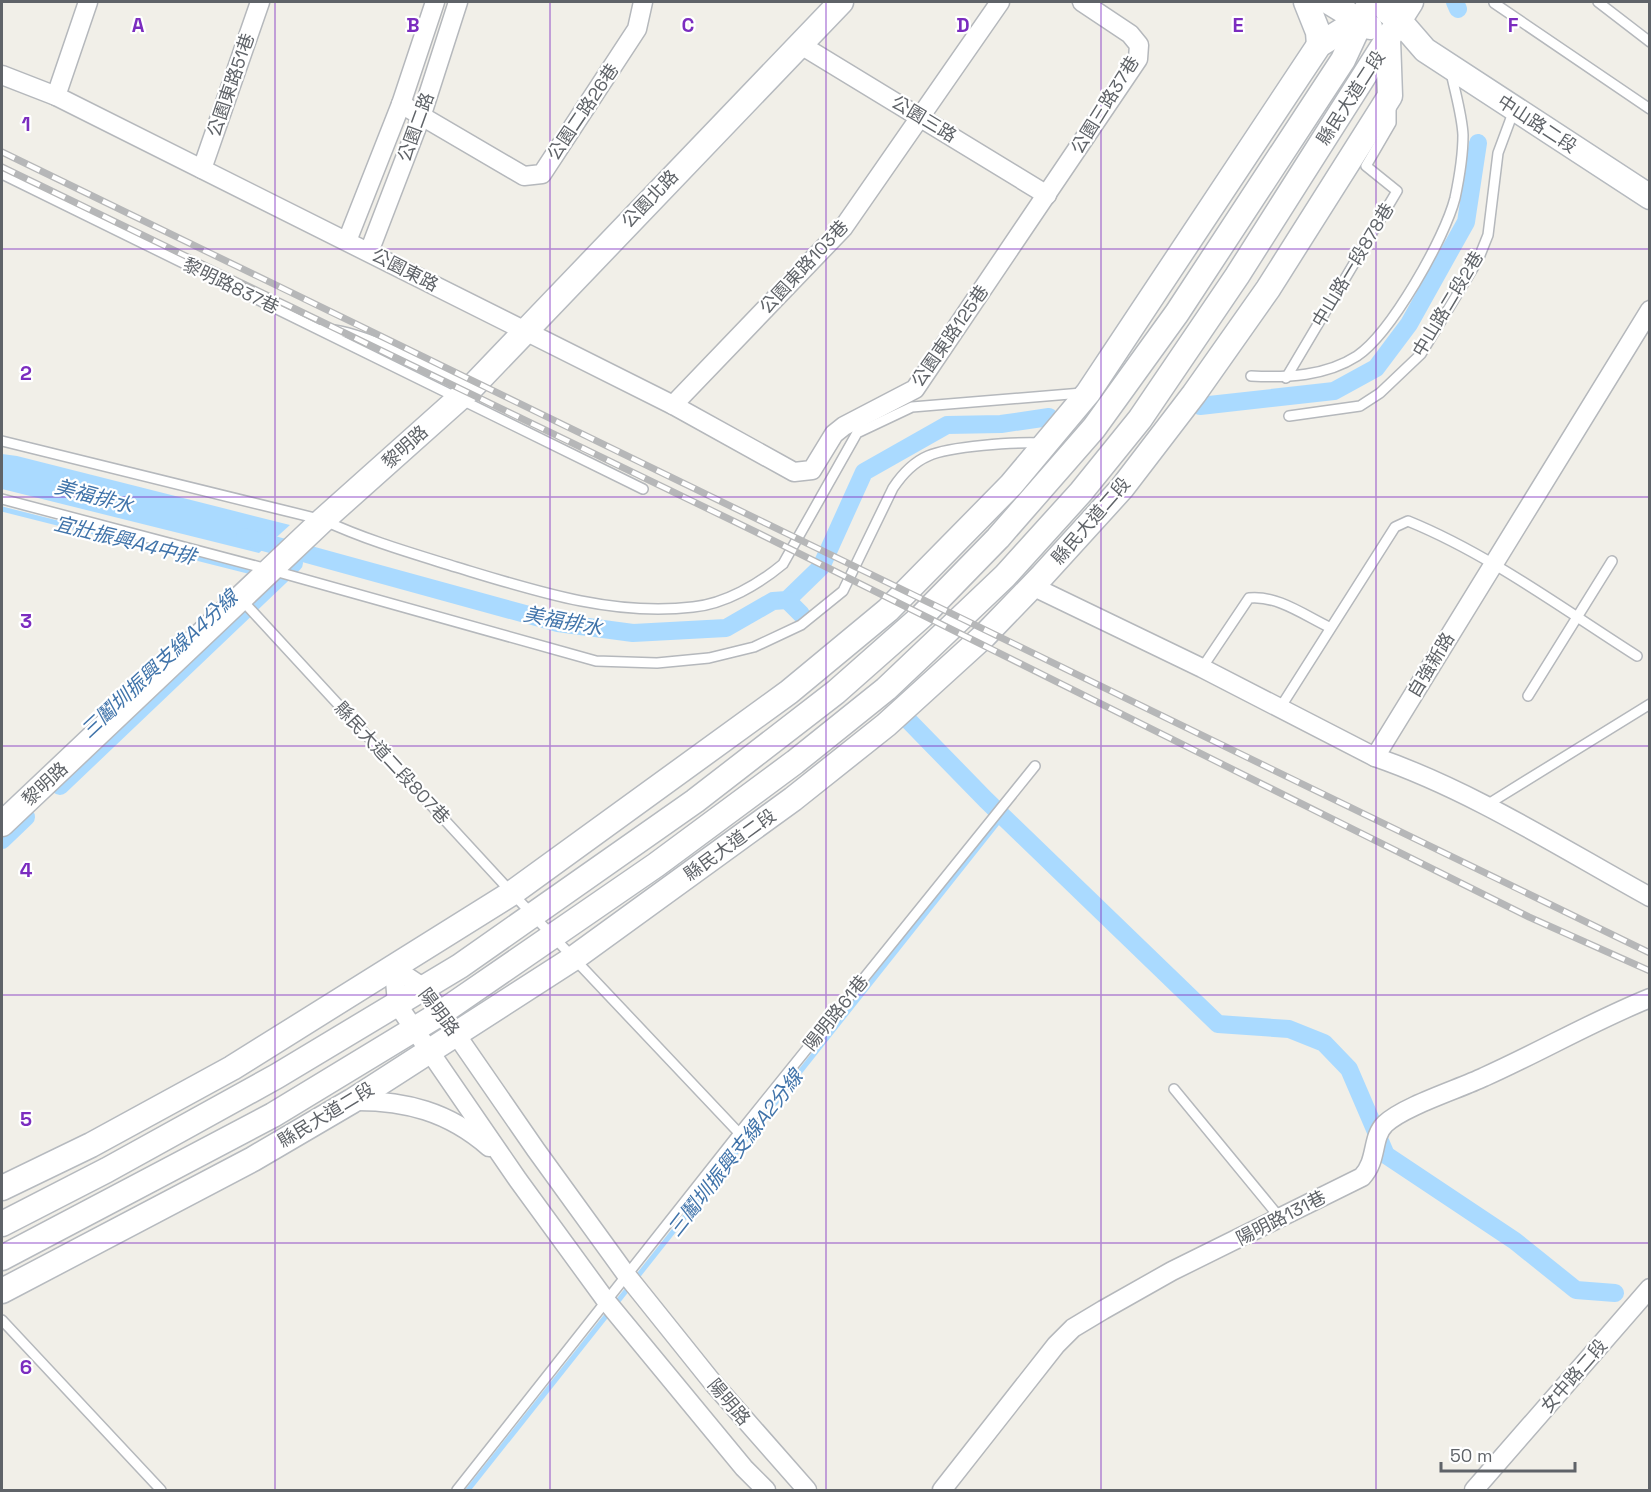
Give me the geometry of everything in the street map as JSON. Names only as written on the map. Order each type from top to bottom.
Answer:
[{"type":"street","points":[[56,96],[88,2]]},
{"type":"street","name":"公園東路51巷","points":[[202,169],[260,2]]},
{"type":"street","name":"公園二路","points":[[347,241],[401,104],[435,2]]},
{"type":"street","name":"公園二路","points":[[369,252],[422,114],[458,2]]},
{"type":"street","name":"公園二路26巷","points":[[401,104],[422,114],[524,176],[534,177],[542,174],[637,29],[643,2]]},
{"type":"street","name":"公園北路","points":[[466,393],[841,2]]},
{"type":"street","points":[[921,117],[1000,2]]},
{"type":"street","name":"公園三路37巷","points":[[1047,195],[1138,59],[1139,45],[1130,34],[1082,2]]},
{"type":"street","points":[[1306,2],[1318,33],[1319,45]]},
{"type":"street","name":"中山路二段","points":[[1329,2],[1367,8],[1399,20],[1425,50],[1650,197]]},
{"type":"street","points":[[2,1188],[91,1144],[232,1068],[512,893],[755,717],[888,610],[1011,485],[1088,393],[1319,45],[1367,8]]},
{"type":"street","name":"縣民大道二段","points":[[2,1258],[273,1115],[441,1013],[714,787],[836,692],[922,616],[998,538],[1094,428],[1178,312],[1337,70],[1367,8]]},
{"type":"street","name":"縣民大道二段","points":[[2,1291],[254,1159],[352,1101],[574,958],[793,799],[886,725],[985,635],[1122,488],[1194,394],[1289,255],[1390,96],[1399,20]]},
{"type":"street","name":"縣民大道二段","points":[[2,1224],[277,1077],[424,988],[544,927],[795,762],[886,689],[949,632],[1005,576],[1081,492],[1140,419],[1216,306],[1399,20]]},
{"type":"street","name":"公園三路","points":[[801,45],[1047,195]]},
{"type":"street","name":"公園東路","points":[[2,75],[56,96],[526,330],[673,405],[794,472],[803,473]]},
{"type":"street","name":"公園東路103巷","points":[[673,405],[843,228],[921,117]]},
{"type":"street","name":"公園東路125巷","points":[[803,473],[812,470],[834,434],[844,426],[915,389],[1047,195]]},
{"type":"street","points":[[1216,306],[1289,255]]},
{"type":"street","name":"自強新路","points":[[1375,757],[1650,310]]},
{"type":"street","points":[[1112,403],[1121,344]]},
{"type":"street","name":"黎明路","points":[[2,824],[323,520],[466,393]]},
{"type":"street","points":[[1032,586],[1202,668],[1375,757],[1399,765],[1485,806],[1650,897]]},
{"type":"street","name":"陽明路","points":[[394,968],[424,988],[456,1034],[617,1289],[744,1468],[766,1491]]},
{"type":"street","name":"陽明路","points":[[394,968],[397,1004],[518,1180],[617,1289],[720,1392],[807,1491]]},
{"type":"street","name":"陽明路131巷","points":[[942,1491],[1056,1345],[1073,1328],[1172,1271],[1362,1177],[1374,1158],[1379,1132],[1396,1116],[1487,1076],[1611,1013],[1650,998]]},
{"type":"street","points":[[352,1101],[383,1100],[415,1105],[445,1117],[473,1133],[498,1155],[518,1180]]},
{"type":"street","name":"女中路二段","points":[[1474,1491],[1650,1288]]},
{"type":"lane","points":[[1598,2],[1650,42]]},
{"type":"lane","points":[[1494,3],[1650,109]]},
{"type":"lane","points":[[1251,376],[1286,378],[1328,369],[1358,355],[1396,314],[1432,251],[1454,200],[1463,135],[1450,67]]},
{"type":"lane","name":"中山路一段878巷","points":[[1286,378],[1397,191],[1366,166],[1391,123],[1390,96]]},
{"type":"lane","name":"中山路二段2巷","points":[[1289,416],[1360,406],[1380,393],[1421,354],[1478,260],[1488,235],[1498,153],[1514,110]]},
{"type":"lane","name":"黎明路837巷","points":[[2,174],[320,329],[466,393]]},
{"type":"lane","points":[[320,329],[338,329],[420,362],[466,393],[643,489]]},
{"type":"lane","points":[[2,441],[323,520],[363,538],[580,602],[646,609],[695,607],[735,594],[765,579],[783,564],[857,433],[912,407],[1088,393]]},
{"type":"lane","points":[[2,499],[271,570],[596,661],[657,663],[710,658],[754,647],[801,625],[843,591],[893,488],[902,474],[928,456],[980,446],[1046,443]]},
{"type":"lane","points":[[1280,708],[1329,627],[1395,527],[1408,521],[1435,532],[1492,564],[1636,656]]},
{"type":"lane","points":[[1528,696],[1612,561]]},
{"type":"lane","points":[[1202,668],[1249,598],[1262,596],[1272,599],[1329,627]]},
{"type":"lane","name":"縣民大道二段807巷","points":[[241,599],[512,893],[739,1134]]},
{"type":"lane","points":[[1485,806],[1650,704]]},
{"type":"lane","name":"陽明路61巷","points":[[457,1491],[739,1134],[1035,766]]},
{"type":"lane","points":[[1174,1089],[1281,1219]]},
{"type":"lane","points":[[2,1320],[161,1491]]},
{"type":"water","points":[[2,454],[290,525],[259,553],[2,489]]},
{"type":"waterway","points":[[1455,2],[1458,9]]},
{"type":"waterway","points":[[1458,9],[1460,2]]},
{"type":"waterway","points":[[1200,406],[1334,391],[1376,368],[1409,324],[1466,222],[1478,143]]},
{"type":"waterway","name":"美福排水","points":[[245,537],[558,623],[633,633],[726,628],[773,601],[787,600],[821,567],[864,472],[947,425],[1001,424],[1049,417]]},
{"type":"waterway","name":"宜壯振興A4中排","points":[[2,509],[248,571]]},
{"type":"waterway","name":"三鬮圳振興支線A4分線","points":[[60,786],[294,563]]},
{"type":"waterway","points":[[787,600],[801,614]]},
{"type":"waterway","points":[[907,719],[986,800],[1218,1024],[1289,1029],[1324,1043],[1349,1069],[1386,1155],[1515,1241],[1576,1290],[1615,1293]]},
{"type":"waterway","name":"三鬮圳振興支線A2分線","points":[[468,1490],[1003,816]]},
{"type":"waterway","points":[[2,840],[26,817]]},
{"type":"railway","points":[[2,152],[1650,953]]},
{"type":"railway","points":[[2,167],[758,533],[1529,917],[1650,971]]}]
